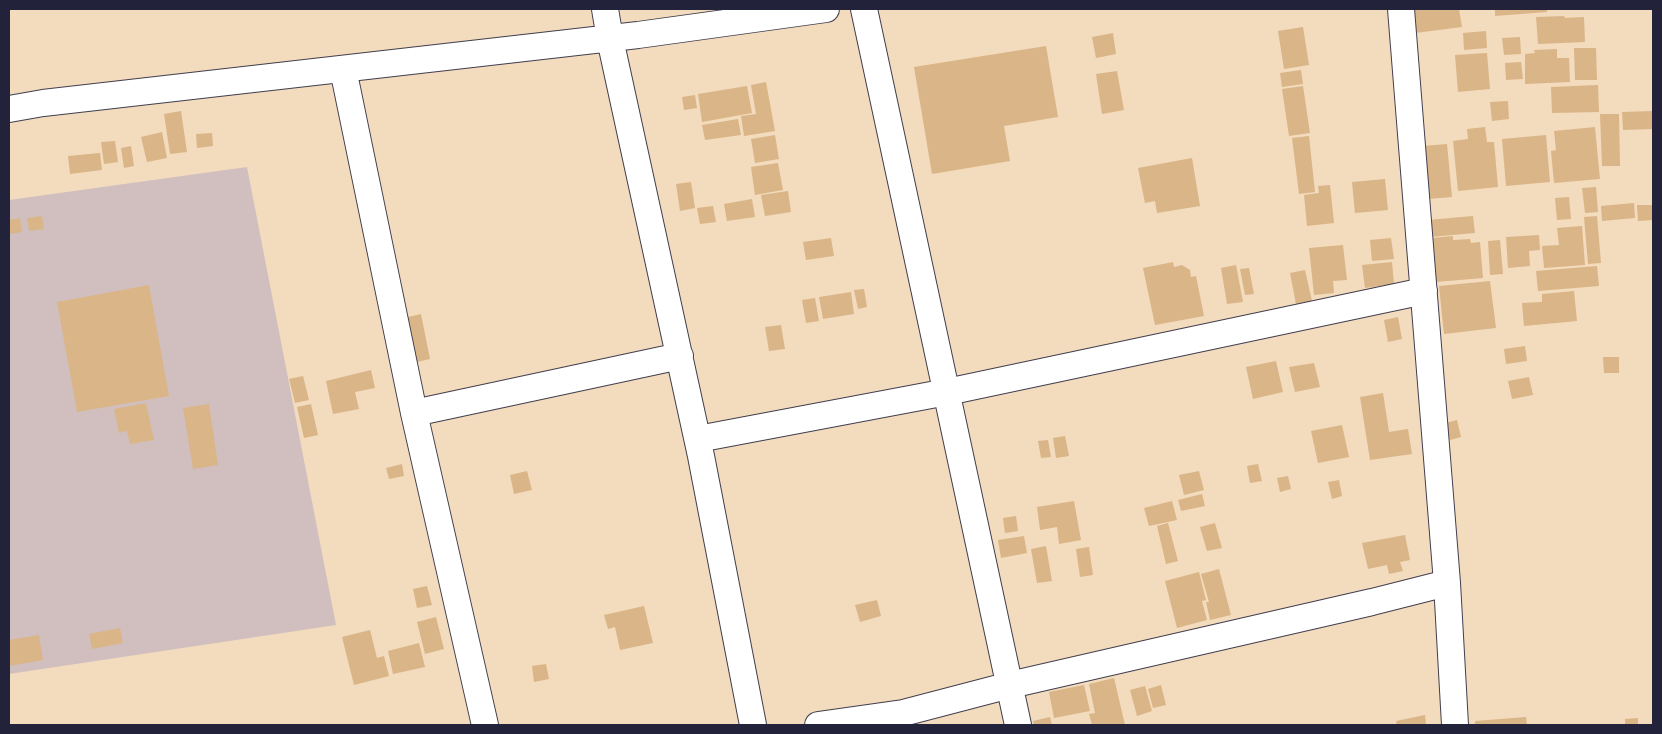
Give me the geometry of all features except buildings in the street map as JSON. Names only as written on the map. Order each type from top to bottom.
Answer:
[{"type":"street","points":[[606,9],[610,39],[698,439],[753,725]]},
{"type":"street","points":[[9,109],[43,103],[610,39],[826,9]]},
{"type":"street","points":[[864,9],[1018,725]]},
{"type":"street","points":[[1401,9],[1447,583],[1455,725]]},
{"type":"street","points":[[343,69],[414,413],[486,725]]},
{"type":"street","points":[[698,439],[947,392],[1424,291]]},
{"type":"street","points":[[414,413],[680,356]]},
{"type":"street","points":[[818,725],[903,713],[1010,685],[1447,583]]},
{"type":"shaded area","points":[[247,167],[336,625],[9,674],[9,200]]}]
